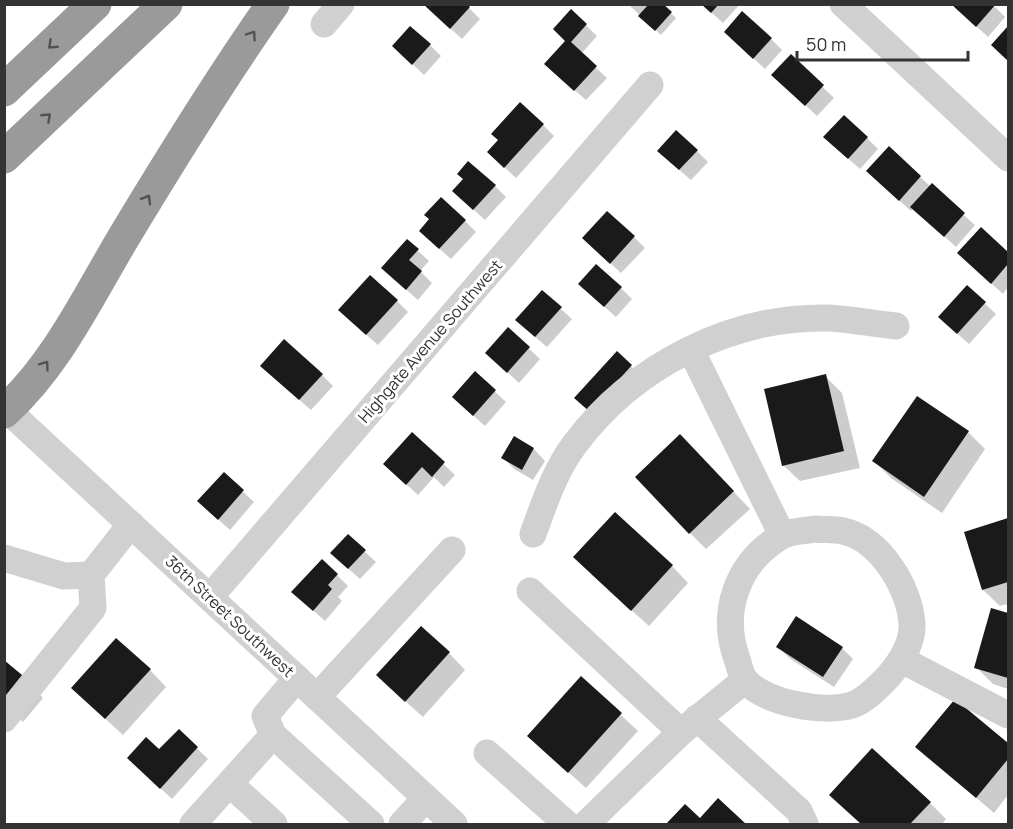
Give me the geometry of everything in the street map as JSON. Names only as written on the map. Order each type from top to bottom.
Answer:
[{"type":"highway","points":[[4,90],[95,4]]},
{"type":"highway","points":[[4,157],[166,4]]},
{"type":"highway","points":[[5,410],[36,377],[68,331],[199,113],[273,4]]},
{"type":"street","points":[[843,4],[1008,158]]},
{"type":"street","name":"Highgate Avenue Southwest","points":[[210,597],[650,85]]},
{"type":"street","points":[[533,534],[554,480],[574,444],[610,404],[654,370],[722,334],[776,323],[828,318],[896,326]]},
{"type":"street","points":[[691,350],[782,535]]},
{"type":"street","name":"36th Street Southwest","points":[[5,410],[210,597],[454,825]]},
{"type":"street","points":[[4,719],[93,608],[91,575],[131,524]]},
{"type":"street","points":[[815,529],[844,531],[870,545],[892,566],[908,598],[912,626],[902,660],[879,686],[854,705],[823,709],[768,696],[745,680],[732,644],[730,605],[738,579],[761,551],[782,535],[815,529]]},
{"type":"street","points":[[317,697],[452,550]]},
{"type":"street","points":[[4,558],[64,576],[91,575]]},
{"type":"street","points":[[530,591],[689,725],[799,811],[805,825]]},
{"type":"street","points":[[902,660],[1008,715]]},
{"type":"street","points":[[297,678],[265,716],[273,735],[371,825]]},
{"type":"street","points":[[586,825],[689,725],[745,680]]},
{"type":"street","points":[[193,825],[273,735]]},
{"type":"street","points":[[487,753],[567,825]]},
{"type":"street","points":[[230,783],[274,825]]},
{"type":"street","points":[[402,825],[426,798]]},
{"type":"building","points":[[423,4],[467,4],[470,7],[450,29]]},
{"type":"building","points":[[649,4],[663,4],[672,12],[655,31],[638,16]]},
{"type":"building","points":[[701,4],[719,4],[711,13]]},
{"type":"building","points":[[951,4],[996,4],[976,27]]},
{"type":"building","points":[[571,9],[587,24],[571,42],[597,66],[574,91],[544,64],[565,41],[553,29]]},
{"type":"building","points":[[742,11],[772,38],[753,59],[724,32]]},
{"type":"building","points":[[410,26],[431,44],[412,65],[392,46]]},
{"type":"building","points":[[1008,26],[1008,61],[991,45]]},
{"type":"building","points":[[791,54],[824,85],[805,106],[771,75]]},
{"type":"building","points":[[520,102],[544,124],[504,168],[487,152],[498,140],[491,134]]},
{"type":"building","points":[[844,115],[868,137],[848,159],[823,137]]},
{"type":"building","points":[[676,130],[698,150],[679,170],[657,151]]},
{"type":"building","points":[[889,146],[921,176],[899,201],[866,171]]},
{"type":"building","points":[[468,161],[496,185],[473,210],[452,191],[463,179],[457,174]]},
{"type":"building","points":[[932,183],[965,213],[944,237],[910,207]]},
{"type":"building","points":[[441,197],[466,220],[439,249],[419,231],[429,219],[424,215]]},
{"type":"building","points":[[607,211],[635,236],[610,264],[582,238]]},
{"type":"building","points":[[981,227],[1008,252],[1008,264],[991,284],[957,253]]},
{"type":"building","points":[[407,239],[419,249],[409,260],[422,271],[406,290],[381,268]]},
{"type":"building","points":[[596,264],[622,287],[604,307],[578,284]]},
{"type":"building","points":[[370,275],[398,300],[366,335],[338,310]]},
{"type":"building","points":[[967,285],[986,302],[957,334],[938,317]]},
{"type":"building","points":[[542,290],[562,307],[535,337],[515,320]]},
{"type":"building","points":[[508,327],[530,347],[507,373],[485,353]]},
{"type":"building","points":[[284,339],[323,374],[299,400],[260,366]]},
{"type":"building","points":[[617,351],[632,365],[590,412],[574,398]]},
{"type":"building","points":[[475,371],[496,390],[473,416],[452,397]]},
{"type":"building","points":[[826,374],[844,451],[782,466],[764,389]]},
{"type":"building","points":[[917,396],[969,431],[924,497],[872,461]]},
{"type":"building","points":[[412,432],[445,462],[432,477],[422,467],[406,485],[383,464]]},
{"type":"building","points":[[680,434],[734,491],[689,534],[635,477]]},
{"type":"building","points":[[514,436],[534,448],[522,470],[501,458]]},
{"type":"building","points":[[224,472],[244,490],[218,520],[197,501]]},
{"type":"building","points":[[615,512],[673,565],[631,611],[573,557]]},
{"type":"building","points":[[1008,518],[1008,582],[982,590],[964,532]]},
{"type":"building","points":[[348,534],[366,550],[348,569],[330,553]]},
{"type":"building","points":[[322,559],[338,574],[328,585],[332,589],[313,611],[291,592]]},
{"type":"building","points":[[991,608],[1008,613],[1008,678],[974,668]]},
{"type":"building","points":[[796,616],[843,647],[823,677],[776,647]]},
{"type":"building","points":[[421,626],[450,652],[405,702],[376,675]]},
{"type":"building","points":[[116,638],[151,669],[105,719],[71,688]]},
{"type":"building","points":[[4,660],[28,680],[4,707]]},
{"type":"building","points":[[581,676],[622,713],[568,773],[527,736]]},
{"type":"building","points":[[955,699],[1008,743],[1008,759],[976,798],[915,747]]},
{"type":"building","points":[[179,729],[198,747],[160,789],[127,758],[146,737],[159,749]]},
{"type":"building","points":[[872,748],[931,802],[910,824],[861,824],[829,795]]},
{"type":"building","points":[[718,798],[746,824],[666,824],[685,804],[700,818]]}]
